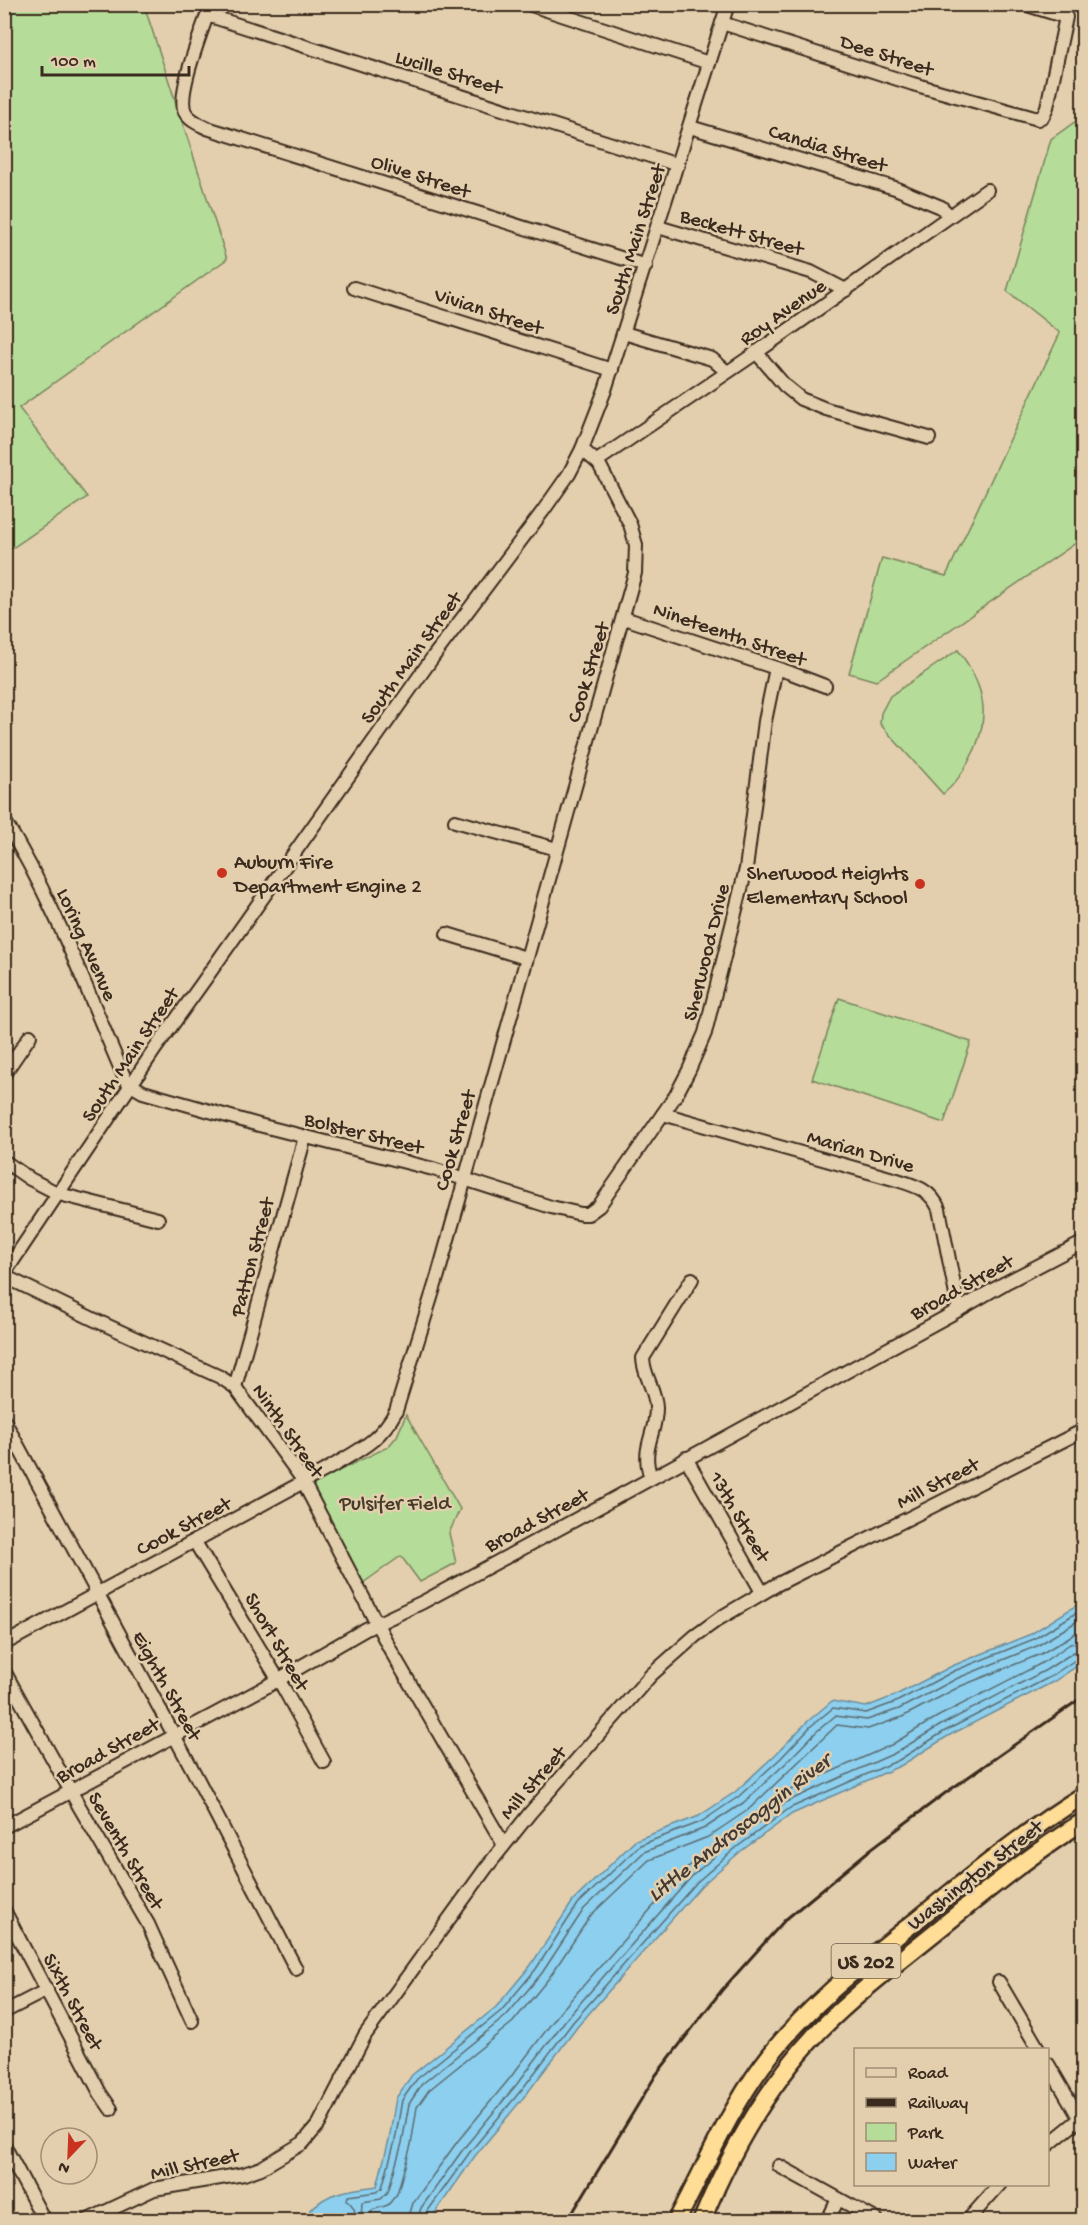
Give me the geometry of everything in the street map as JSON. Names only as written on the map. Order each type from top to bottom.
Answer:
[{"type":"highway","name":"US 202","points":[[677,2220],[737,2102],[762,2066],[794,2027],[857,1968],[993,1858],[1083,1795]]},
{"type":"highway","name":"Washington Street","points":[[702,2220],[726,2166],[754,2116],[789,2067],[819,2032],[880,1976],[998,1881],[1083,1821]]},
{"type":"street","points":[[528,4],[709,63]]},
{"type":"street","name":"South Main Street","points":[[4,1275],[131,1085],[433,657],[569,474],[582,449],[612,370],[728,4]]},
{"type":"street","name":"Dee Street","points":[[722,23],[913,84],[1038,119],[1047,107],[1066,17],[1024,4]]},
{"type":"street","name":"Olive Street","points":[[209,10],[183,93],[182,101],[193,121],[207,128],[646,266]]},
{"type":"street","name":"Lucille Street","points":[[209,10],[678,165]]},
{"type":"street","name":"Candia Street","points":[[690,127],[887,186],[941,207],[950,216]]},
{"type":"street","name":"Roy Avenue","points":[[597,461],[987,190]]},
{"type":"street","name":"Beckett Street","points":[[658,227],[811,272],[846,290]]},
{"type":"street","name":"Vivian Street","points":[[354,288],[612,370]]},
{"type":"street","points":[[624,333],[712,359],[726,371]]},
{"type":"street","points":[[756,352],[785,386],[801,399],[826,409],[929,438]]},
{"type":"street","name":"Cook Street","points":[[4,1644],[304,1482],[370,1444],[390,1423],[404,1390],[635,573],[636,545],[626,513],[597,461],[582,449]]},
{"type":"street","name":"Nineteenth Street","points":[[624,618],[825,686]]},
{"type":"street","name":"Sherwood Drive","points":[[588,1214],[599,1206],[676,1095],[697,1052],[714,996],[746,869],[765,721],[776,668]]},
{"type":"street","name":"Loring Avenue","points":[[4,820],[26,855],[55,914],[125,1078],[131,1085]]},
{"type":"street","points":[[455,820],[557,849]]},
{"type":"street","points":[[447,934],[526,958]]},
{"type":"street","points":[[4,1074],[30,1036]]},
{"type":"street","name":"Bolster Street","points":[[131,1085],[143,1092],[184,1104],[433,1169],[559,1209],[588,1214]]},
{"type":"street","name":"Marian Drive","points":[[663,1114],[897,1180],[927,1191],[939,1209],[959,1310]]},
{"type":"street","name":"Patton Street","points":[[235,1387],[305,1137]]},
{"type":"street","points":[[4,1161],[30,1179],[58,1194],[158,1219]]},
{"type":"street","name":"Broad Street","points":[[4,1827],[376,1624],[423,1602],[1083,1242]]},
{"type":"street","name":"Ninth Street","points":[[4,1275],[85,1316],[220,1377],[235,1387],[304,1482],[376,1624],[504,1845]]},
{"type":"street","points":[[651,1478],[646,1454],[654,1424],[656,1399],[643,1366],[643,1358],[692,1279]]},
{"type":"street","name":"Eighth Street","points":[[4,1420],[65,1530],[296,1969]]},
{"type":"street","name":"Mill Street","points":[[88,2220],[154,2189],[244,2174],[261,2168],[303,2143],[319,2124],[365,2035],[504,1845],[651,1675],[695,1636],[762,1592],[1083,1430]]},
{"type":"street","name":"13th Street","points":[[686,1458],[762,1592]]},
{"type":"street","name":"Short Street","points":[[195,1542],[324,1762]]},
{"type":"street","name":"Seventh Street","points":[[4,1671],[148,1924],[192,2021]]},
{"type":"street","name":"Sixth Street","points":[[4,1910],[100,2093],[111,2109]]},
{"type":"street","points":[[999,1982],[1038,2048]]},
{"type":"street","points":[[4,2012],[47,1990]]},
{"type":"street","points":[[1049,2067],[1080,2119],[1049,2143]]},
{"type":"street","points":[[4,2145],[45,2220]]},
{"type":"street","points":[[779,2166],[877,2220]]},
{"type":"street","points":[[968,2220],[998,2186]]},
{"type":"street","points":[[828,2220],[838,2199]]},
{"type":"green space","points":[[5,4],[144,5],[227,259],[19,408],[87,497],[5,553]]},
{"type":"green space","points":[[1083,116],[1083,538],[876,681],[849,673],[882,558],[946,576],[1060,333],[1007,291],[1051,139]]},
{"type":"green space","points":[[958,650],[975,677],[983,704],[983,718],[981,732],[969,761],[958,779],[943,794],[880,724],[881,713],[890,696]]},
{"type":"green space","points":[[839,998],[971,1042],[944,1123],[812,1079]]},
{"type":"green space","name":"Pulsifer Field","points":[[406,1415],[460,1509],[449,1533],[456,1563],[420,1582],[401,1556],[363,1583],[313,1491],[315,1482],[388,1447],[397,1436]]},
{"type":"water","name":"Little Androscoggin River","points":[[1083,1601],[1083,1662],[1053,1682],[948,1736],[902,1765],[792,1814],[741,1851],[701,1886],[578,2026],[475,2156],[430,2220],[303,2220],[310,2210],[326,2198],[345,2191],[377,2186],[389,2140],[396,2098],[412,2075],[496,2007],[531,1965],[573,1901],[636,1840],[699,1816],[735,1792],[832,1701],[866,1707],[894,1696],[952,1666],[1031,1634]]},
{"type":"railway","points":[[568,2220],[656,2075],[722,1990],[785,1920],[871,1849],[944,1794],[1084,1696]]},
{"type":"place","name":"Auburn Fire Department Engine 2","points":[[222,873]]},
{"type":"place","name":"Sherwood Heights Elementary School","points":[[920,884]]}]
